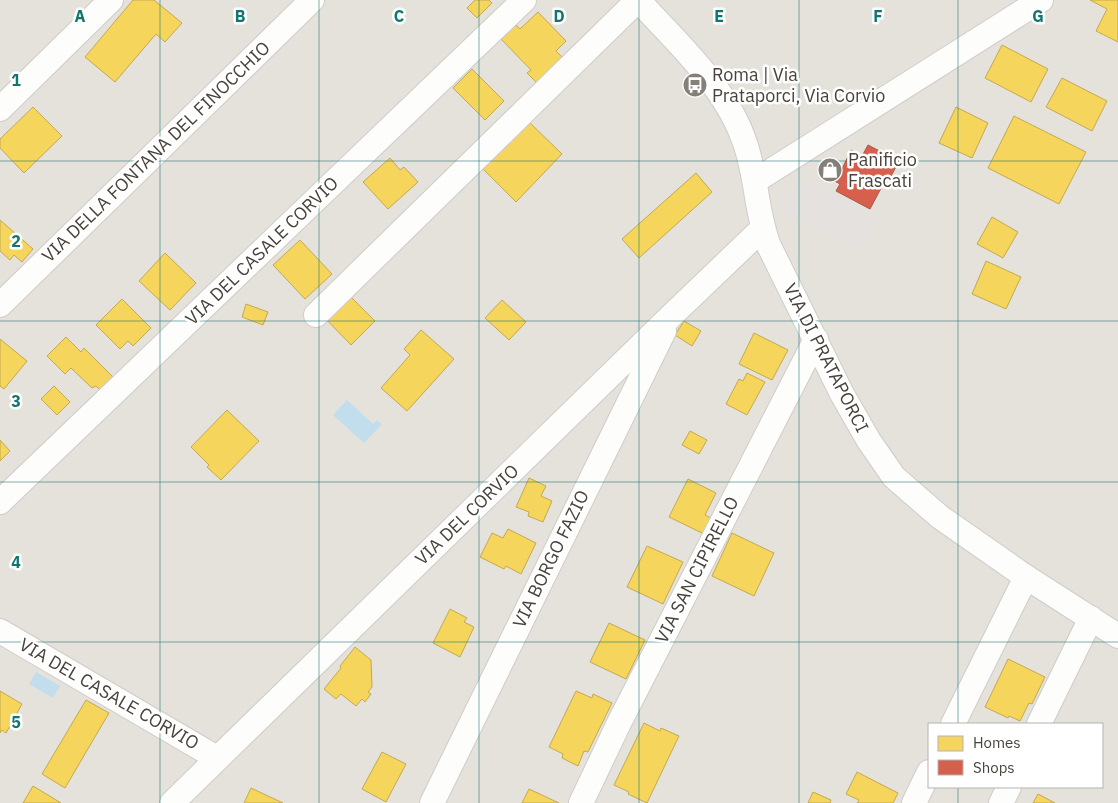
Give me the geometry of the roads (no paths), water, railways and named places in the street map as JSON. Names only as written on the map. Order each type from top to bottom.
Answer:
[{"type":"street","points":[[0,110],[111,0]]},
{"type":"street","name":"VIA DELLA FONTANA DEL FINOCCHIO","points":[[0,305],[312,0]]},
{"type":"street","name":"VIA DEL CASALE CORVIO","points":[[0,502],[524,0]]},
{"type":"street","points":[[316,315],[638,0]]},
{"type":"street","name":"VIA DI PRATAPORCI","points":[[638,0],[701,69],[730,110],[745,142],[755,181],[763,228],[781,272],[852,411],[875,451],[894,477],[940,517],[1026,577],[1118,636]]},
{"type":"street","points":[[755,181],[1041,0]]},
{"type":"street","name":"VIA DEL CORVIO","points":[[172,803],[763,228]]},
{"type":"street","name":"VIA BORGO FAZIO","points":[[432,803],[671,316]]},
{"type":"street","name":"VIA SAN CIPIRELLO","points":[[581,803],[619,722],[816,339]]},
{"type":"street","points":[[953,723],[1026,577]]},
{"type":"street","points":[[1039,723],[1091,618]]},
{"type":"street","name":"VIA DEL CASALE CORVIO","points":[[0,631],[217,758]]},
{"type":"street","points":[[914,803],[928,774]]},
{"type":"street","points":[[1001,803],[1008,788]]},
{"type":"water","points":[[347,400],[373,424],[377,420],[382,424],[364,443],[333,415]]},
{"type":"water","points":[[36,672],[60,686],[53,698],[29,684]]},
{"type":"place","name":"Roma | Via Prataporci, Via Corvio","points":[[695,85]]},
{"type":"place","name":"Panificio Frascati","points":[[830,170]]}]
